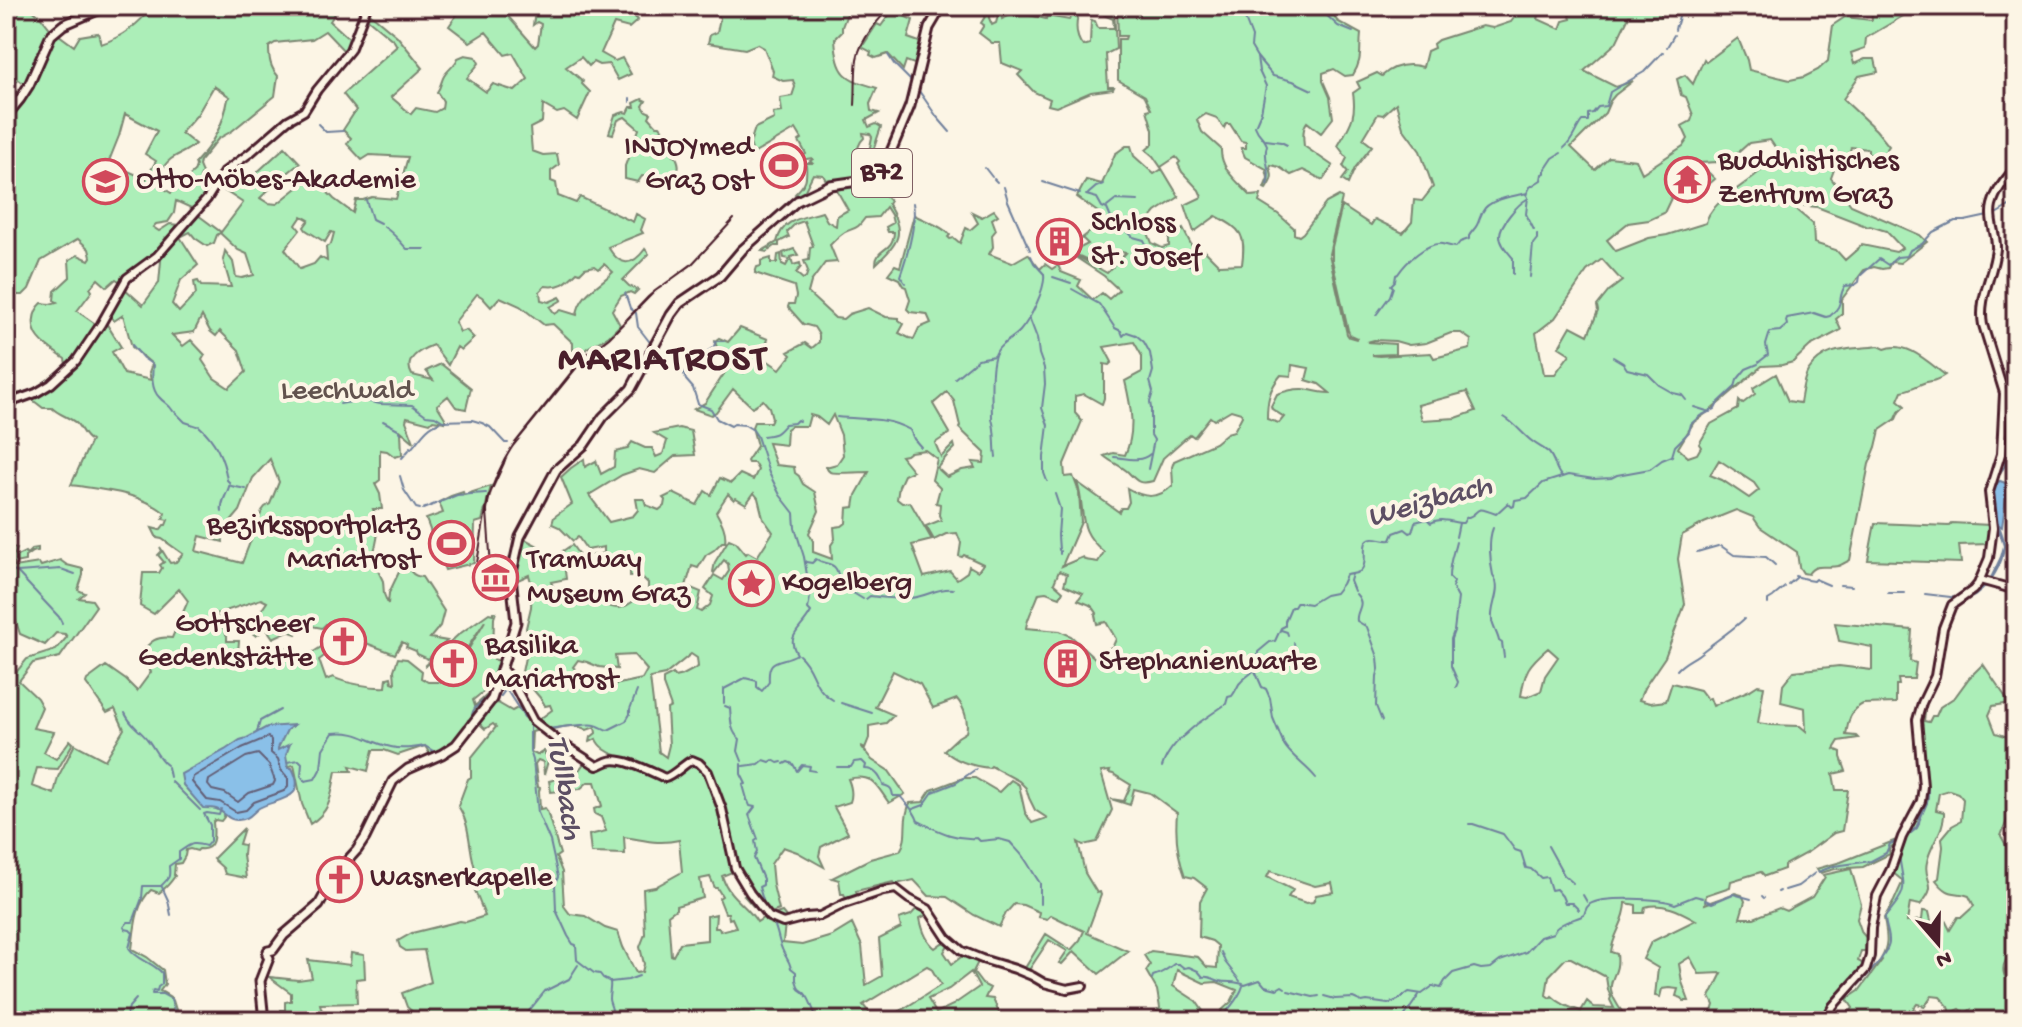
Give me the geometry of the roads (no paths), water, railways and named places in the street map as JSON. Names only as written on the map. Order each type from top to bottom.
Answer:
[{"type":"main road","points":[[6,116],[29,85],[51,35],[63,25],[107,6]]},
{"type":"main road","name":"B72","points":[[264,1021],[260,981],[269,958],[267,952],[273,950],[280,938],[319,905],[337,872],[365,838],[396,778],[452,748],[493,697],[517,619],[511,580],[520,537],[556,470],[584,445],[603,417],[631,389],[680,303],[720,276],[740,252],[797,201],[830,185],[873,179],[882,173],[910,106],[928,32],[942,6]]},
{"type":"street","points":[[6,410],[14,401],[47,386],[76,361],[129,276],[157,256],[209,196],[224,172],[288,120],[304,111],[350,50],[367,6]]},
{"type":"street","points":[[1985,582],[1993,528],[1989,492],[2001,454],[2004,393],[1982,318],[1985,289],[1996,246],[1990,216],[1997,193],[2016,167]]},
{"type":"street","points":[[1825,1021],[1833,1006],[1866,969],[1877,896],[1921,801],[1917,720],[1935,676],[1943,628],[1952,605],[1985,582],[2016,590]]},
{"type":"street","points":[[502,669],[533,721],[597,766],[618,761],[665,778],[692,760],[703,766],[722,809],[735,868],[747,890],[771,918],[783,923],[822,916],[844,904],[896,889],[928,909],[947,938],[967,953],[1015,969],[1044,983],[1069,990],[1083,986]]},
{"type":"water","points":[[2000,481],[2008,484],[2002,527],[1998,524],[2004,546],[1996,521],[1991,494]]},
{"type":"water","points":[[2004,546],[2001,560],[1995,573],[1987,585],[1977,594],[1991,578]]},
{"type":"water","points":[[1953,608],[1945,634],[1939,676],[1924,702],[1938,676],[1946,623]]},
{"type":"water","points":[[294,725],[287,730],[278,748],[290,744],[286,755],[288,768],[292,768],[297,787],[289,797],[259,808],[245,819],[235,820],[216,809],[203,808],[183,785],[181,774],[240,740],[267,727]]},
{"type":"waterway","points":[[1244,6],[1252,37],[1251,47],[1266,86],[1255,126],[1267,145],[1267,185]]},
{"type":"waterway","points":[[1320,6],[1338,26],[1353,32]]},
{"type":"waterway","points":[[1679,13],[1680,6]]},
{"type":"waterway","points":[[1677,24],[1679,17]]},
{"type":"waterway","points":[[1675,30],[1676,25]]},
{"type":"waterway","points":[[1667,47],[1674,35]]},
{"type":"waterway","points":[[1564,148],[1582,121],[1588,121],[1588,114],[1606,106],[1610,92],[1644,72],[1663,52]]},
{"type":"waterway","points":[[888,55],[913,83]]},
{"type":"waterway","points":[[1257,57],[1273,76],[1312,90]]},
{"type":"waterway","points":[[917,88],[950,132]]},
{"type":"waterway","points":[[318,124],[326,132],[343,131]]},
{"type":"waterway","points":[[1266,140],[1287,145]]},
{"type":"waterway","points":[[1376,315],[1390,296],[1396,275],[1411,259],[1430,246],[1442,244],[1456,247],[1469,239],[1485,208],[1499,200],[1527,193],[1541,180],[1553,158],[1561,153]]},
{"type":"waterway","points":[[985,168],[992,177]]},
{"type":"waterway","points":[[994,179],[997,182]]},
{"type":"waterway","points":[[1043,182],[1080,194]]},
{"type":"waterway","points":[[1088,194],[1103,184]]},
{"type":"waterway","points":[[1004,187],[1027,244]]},
{"type":"waterway","points":[[1526,194],[1526,214],[1534,230]]},
{"type":"waterway","points":[[1086,195],[1097,198],[1107,209],[1113,223],[1133,237],[1144,240],[1150,253],[1161,262],[1199,267]]},
{"type":"waterway","points":[[1513,274],[1513,258],[1504,247],[1500,235],[1510,215],[1527,199]]},
{"type":"waterway","points":[[366,200],[372,219],[380,223]]},
{"type":"waterway","points":[[1107,207],[1116,200],[1138,201]]},
{"type":"waterway","name":"Weizbach","points":[[1994,215],[2016,202]]},
{"type":"waterway","points":[[905,283],[900,276],[912,230],[913,203]]},
{"type":"waterway","name":"Weizbach","points":[[1759,362],[1768,355],[1766,345],[1770,332],[1780,331],[1787,325],[1787,318],[1814,313],[1830,316],[1838,308],[1845,286],[1859,282],[1860,276],[1879,259],[1888,265],[1897,257],[1907,256],[1933,232],[1955,221],[1988,216]]},
{"type":"waterway","points":[[384,227],[407,249],[425,249]]},
{"type":"waterway","points":[[1530,277],[1537,234]]},
{"type":"waterway","points":[[1028,245],[1030,250]]},
{"type":"waterway","points":[[1031,256],[1044,274]]},
{"type":"waterway","points":[[996,457],[991,393],[994,356],[1024,326],[1040,295],[1044,274]]},
{"type":"waterway","points":[[1053,277],[1071,283]]},
{"type":"waterway","points":[[1072,289],[1099,304],[1123,336],[1127,332],[1136,335],[1150,353],[1153,371],[1150,381],[1153,392],[1150,402],[1151,435],[1154,440],[1148,469]]},
{"type":"waterway","points":[[625,293],[630,308],[636,313],[638,327],[652,345]]},
{"type":"waterway","points":[[1029,317],[1044,368],[1042,408],[1048,425],[1044,457],[1047,481]]},
{"type":"waterway","points":[[714,346],[716,341],[724,341]]},
{"type":"waterway","points":[[132,345],[153,365],[155,390],[173,411]]},
{"type":"waterway","points":[[690,359],[714,347],[738,363],[744,373]]},
{"type":"waterway","points":[[654,351],[656,363],[683,371],[698,404],[711,409],[717,419],[731,426],[745,425],[753,430],[769,473],[794,513],[804,557],[810,597],[808,609],[811,612],[794,637],[797,654],[772,664],[769,682],[762,691],[757,687],[757,681],[745,678],[724,689],[724,703]]},
{"type":"waterway","points":[[955,378],[978,359],[994,356]]},
{"type":"waterway","points":[[1613,357],[1627,369],[1648,374],[1659,385],[1682,395],[1686,400]]},
{"type":"waterway","name":"Weizbach","points":[[1197,724],[1226,704],[1228,697],[1253,672],[1258,652],[1275,641],[1285,626],[1291,607],[1297,602],[1310,604],[1335,593],[1346,575],[1362,569],[1368,540],[1391,540],[1394,533],[1405,529],[1410,533],[1415,522],[1427,519],[1431,523],[1443,520],[1463,523],[1480,510],[1496,514],[1508,503],[1512,507],[1515,500],[1527,498],[1543,483],[1568,475],[1611,478],[1650,469],[1672,456],[1675,446],[1689,432],[1691,424],[1715,409],[1746,369],[1758,364]]},
{"type":"waterway","points":[[340,404],[362,400],[412,405],[426,415],[443,421],[472,420],[482,423],[508,443]]},
{"type":"waterway","points":[[1694,407],[1710,412]]},
{"type":"waterway","points":[[175,412],[185,422],[197,426]]},
{"type":"waterway","points":[[837,417],[883,421],[901,426],[910,430],[921,447]]},
{"type":"waterway","points":[[1504,417],[1549,453],[1561,476]]},
{"type":"waterway","points":[[383,421],[401,433]]},
{"type":"waterway","points":[[763,436],[776,433],[785,424],[799,421]]},
{"type":"waterway","points":[[410,447],[431,426],[440,422]]},
{"type":"waterway","points":[[199,426],[218,450],[230,483],[222,512]]},
{"type":"waterway","points":[[402,458],[409,450]]},
{"type":"waterway","points":[[1114,457],[1137,459],[1150,454]]},
{"type":"waterway","points":[[400,476],[404,490],[416,508],[420,509]]},
{"type":"waterway","points":[[231,486],[246,489]]},
{"type":"waterway","points":[[435,504],[457,495],[486,493]]},
{"type":"waterway","points":[[1055,494],[1060,509],[1058,535]]},
{"type":"waterway","points":[[423,509],[435,504]]},
{"type":"waterway","points":[[1456,537],[1459,523]]},
{"type":"waterway","points":[[1493,528],[1490,558],[1497,592],[1492,621],[1502,643],[1504,657]]},
{"type":"waterway","points":[[1058,536],[1059,550]]},
{"type":"waterway","points":[[1456,542],[1449,577],[1454,582],[1452,587],[1458,598],[1451,639],[1451,666],[1458,682],[1456,687]]},
{"type":"waterway","points":[[1697,552],[1718,546]]},
{"type":"waterway","points":[[1721,546],[1734,555],[1766,557],[1775,565]]},
{"type":"waterway","points":[[806,562],[812,563],[816,559],[834,566],[839,579],[844,580],[845,588],[863,599]]},
{"type":"waterway","points":[[17,572],[61,569],[75,574]]},
{"type":"waterway","points":[[6,570],[17,572],[62,623]]},
{"type":"waterway","points":[[1352,574],[1350,581],[1354,591]]},
{"type":"waterway","points":[[1795,576],[1806,579]]},
{"type":"waterway","points":[[1788,585],[1797,577]]},
{"type":"waterway","points":[[1807,580],[1815,579],[1829,585]]},
{"type":"waterway","points":[[1840,585],[1852,586]]},
{"type":"waterway","points":[[1774,596],[1785,587]]},
{"type":"waterway","points":[[866,599],[870,596],[915,598],[953,589]]},
{"type":"waterway","points":[[1888,593],[1904,593]]},
{"type":"waterway","points":[[1356,594],[1361,602],[1357,621],[1367,627],[1378,657],[1376,706],[1382,721]]},
{"type":"waterway","points":[[1925,594],[1959,598]]},
{"type":"waterway","points":[[1768,604],[1773,597]]},
{"type":"waterway","points":[[1677,670],[1744,619]]},
{"type":"waterway","points":[[1281,630],[1288,635]]},
{"type":"waterway","points":[[1294,643],[1294,668]]},
{"type":"waterway","points":[[799,655],[820,689],[833,700]]},
{"type":"waterway","points":[[1255,671],[1270,698],[1273,718],[1283,742]]},
{"type":"waterway","name":"Tullbach","points":[[506,689],[530,721],[530,751],[538,813],[550,841],[558,877],[555,884],[556,910],[568,936],[576,945],[577,960],[610,982],[609,1000],[618,1021]]},
{"type":"waterway","points":[[496,697],[506,689]]},
{"type":"waterway","points":[[547,729],[597,725],[608,730],[626,721],[637,691]]},
{"type":"waterway","points":[[287,762],[299,760],[302,763],[301,776],[305,781],[315,779],[321,768],[323,749],[333,733],[357,735],[395,748],[425,746],[435,752],[459,735],[475,708],[490,697]]},
{"type":"waterway","points":[[841,703],[872,713]]},
{"type":"waterway","points":[[725,706],[730,708],[733,729],[740,739],[738,751],[742,761]]},
{"type":"waterway","points":[[257,732],[260,721],[280,710]]},
{"type":"waterway","points":[[125,713],[167,765]]},
{"type":"waterway","name":"Weizbach","points":[[1162,767],[1172,749],[1196,725]]},
{"type":"waterway","points":[[1283,743],[1316,778]]},
{"type":"waterway","points":[[744,766],[764,760],[782,762]]},
{"type":"waterway","points":[[837,767],[851,767],[854,762],[862,761],[865,769],[874,772],[883,785],[891,789],[893,796],[900,796],[918,821],[939,831],[980,841],[999,839],[1010,842],[1040,883],[1040,904]]},
{"type":"waterway","points":[[741,764],[746,800],[755,807],[749,815],[758,839],[755,841],[757,852],[754,858],[763,879],[763,885],[759,887],[769,912]]},
{"type":"waterway","points":[[784,764],[793,764],[797,771],[802,765],[810,766],[809,770],[815,771]]},
{"type":"waterway","points":[[168,767],[170,777]]},
{"type":"waterway","points":[[913,809],[924,805],[933,792],[956,783],[976,769]]},
{"type":"waterway","points":[[171,781],[200,810]]},
{"type":"waterway","points":[[175,1021],[177,1016],[171,999],[162,994],[152,994],[162,984],[162,973],[132,952],[129,948],[133,933],[124,927],[128,922],[133,922],[143,886],[161,886],[169,877],[169,866],[179,859],[179,852],[191,844],[206,846],[210,841],[210,825],[204,814],[219,815],[221,809]]},
{"type":"waterway","points":[[1469,824],[1503,834],[1515,850],[1521,852],[1526,868],[1541,878],[1547,877],[1551,890],[1556,889],[1565,903],[1572,903],[1579,910]]},
{"type":"waterway","points":[[1818,872],[1834,866],[1871,861],[1886,853],[1890,844],[1897,841]]},
{"type":"waterway","points":[[1548,846],[1564,875],[1573,883]]},
{"type":"waterway","points":[[1843,999],[1870,973],[1887,949],[1889,940],[1885,917],[1899,899],[1903,887],[1899,854]]},
{"type":"waterway","points":[[1785,890],[1798,886],[1815,873]]},
{"type":"waterway","points":[[162,887],[171,915]]},
{"type":"waterway","points":[[1705,900],[1712,903],[1733,894],[1751,899]]},
{"type":"waterway","points":[[1583,895],[1587,902]]},
{"type":"waterway","points":[[1324,996],[1388,1004],[1409,992],[1422,994],[1433,986],[1441,988],[1453,973],[1474,967],[1491,968],[1500,961],[1526,952],[1540,937],[1584,915],[1588,905],[1597,901],[1632,899],[1675,904],[1695,896],[1703,898]]},
{"type":"waterway","points":[[773,922],[783,952],[796,972],[799,989],[809,999],[819,1021]]},
{"type":"waterway","points":[[1221,952],[1240,981]]},
{"type":"waterway","points":[[1152,979],[1174,964],[1179,964],[1198,971],[1203,977],[1220,981],[1245,985],[1260,980],[1265,986],[1285,988]]},
{"type":"waterway","points":[[521,1021],[545,991],[569,979],[578,965]]},
{"type":"waterway","points":[[610,982],[639,976]]},
{"type":"waterway","points":[[1220,1021],[1243,986]]},
{"type":"waterway","points":[[1288,991],[1319,996]]},
{"type":"waterway","points":[[1403,1021],[1419,995]]},
{"type":"waterway","points":[[125,1021],[129,1007],[136,999]]},
{"type":"tram line","points":[[855,105],[859,52],[871,30],[893,6]]},
{"type":"tram line","points":[[734,219],[690,266],[655,291],[609,338],[586,356],[512,448],[507,456],[504,463],[488,498],[477,563],[479,569],[486,571],[491,567],[488,502],[490,493],[493,484],[509,451],[514,444],[585,355],[609,338],[651,294],[657,289],[659,288],[661,287],[692,264],[734,219]]},
{"type":"place","name":"INJOYmed Graz Ost","points":[[784,165]]},
{"type":"place","name":"Buddhistisches Zentrum Graz","points":[[1687,179]]},
{"type":"place","name":"Otto-Möbes-Akademie","points":[[105,181]]},
{"type":"place","name":"Schloss St. Josef","points":[[1060,241]]},
{"type":"place","name":"Bezirkssportplatz Mariatrost","points":[[451,544]]},
{"type":"place","name":"Tramway Museum Graz","points":[[496,578]]},
{"type":"place","name":"Kogelberg","points":[[751,584]]},
{"type":"place","name":"Gottscheer Gedenkstätte","points":[[344,642]]},
{"type":"place","name":"Stephanienwarte","points":[[1068,663]]},
{"type":"place","name":"Basilika Mariatrost","points":[[454,664]]},
{"type":"place","name":"Wasnerkapelle","points":[[339,879]]},
{"type":"district","name":"MARIATROST","points":[[663,361]]},
{"type":"park label","name":"Leechwald","points":[[347,392]]}]
